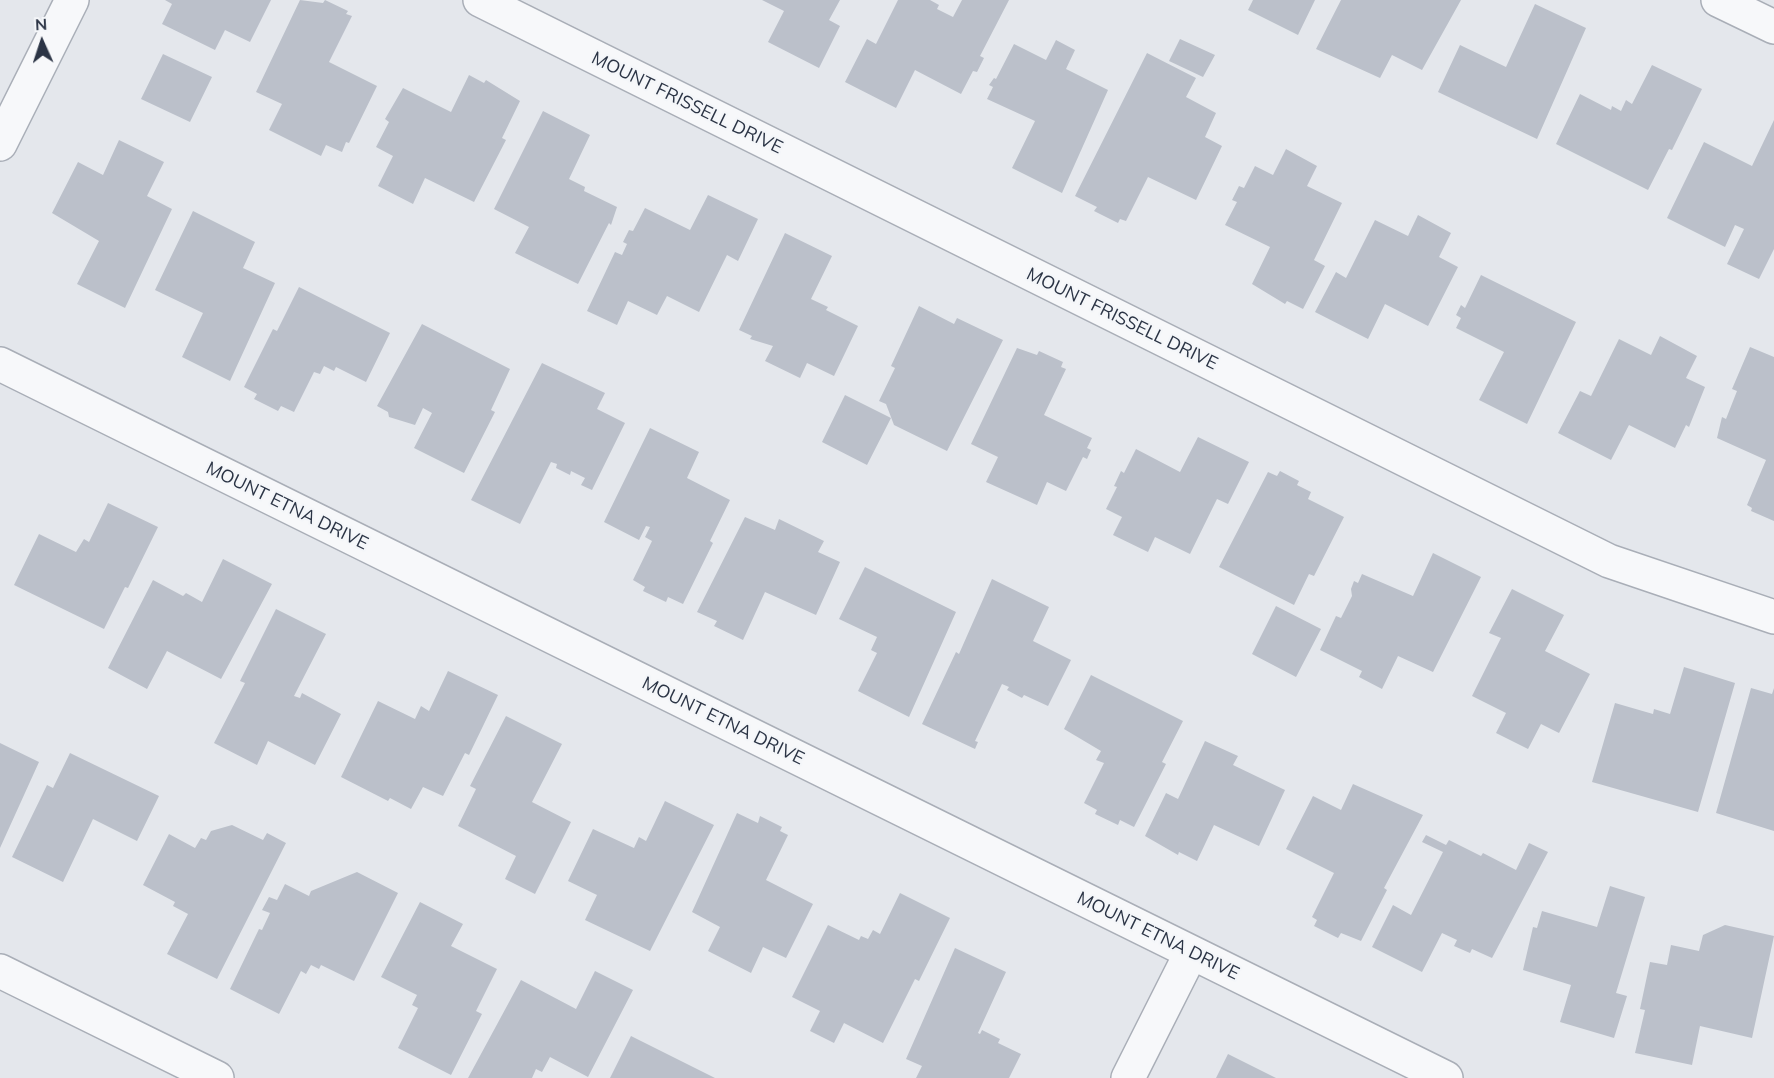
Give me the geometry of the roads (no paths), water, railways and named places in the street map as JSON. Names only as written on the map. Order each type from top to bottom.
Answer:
[{"type":"street","points":[[0,144],[72,0]]},
{"type":"street","name":"MOUNT FRISSELL DRIVE","points":[[480,0],[1609,561],[1774,617]]},
{"type":"street","points":[[1718,0],[1774,27]]},
{"type":"street","name":"MOUNT ETNA DRIVE","points":[[0,364],[1446,1078]]},
{"type":"street","points":[[1128,1078],[1191,953]]},
{"type":"street","points":[[0,971],[216,1078]]}]
